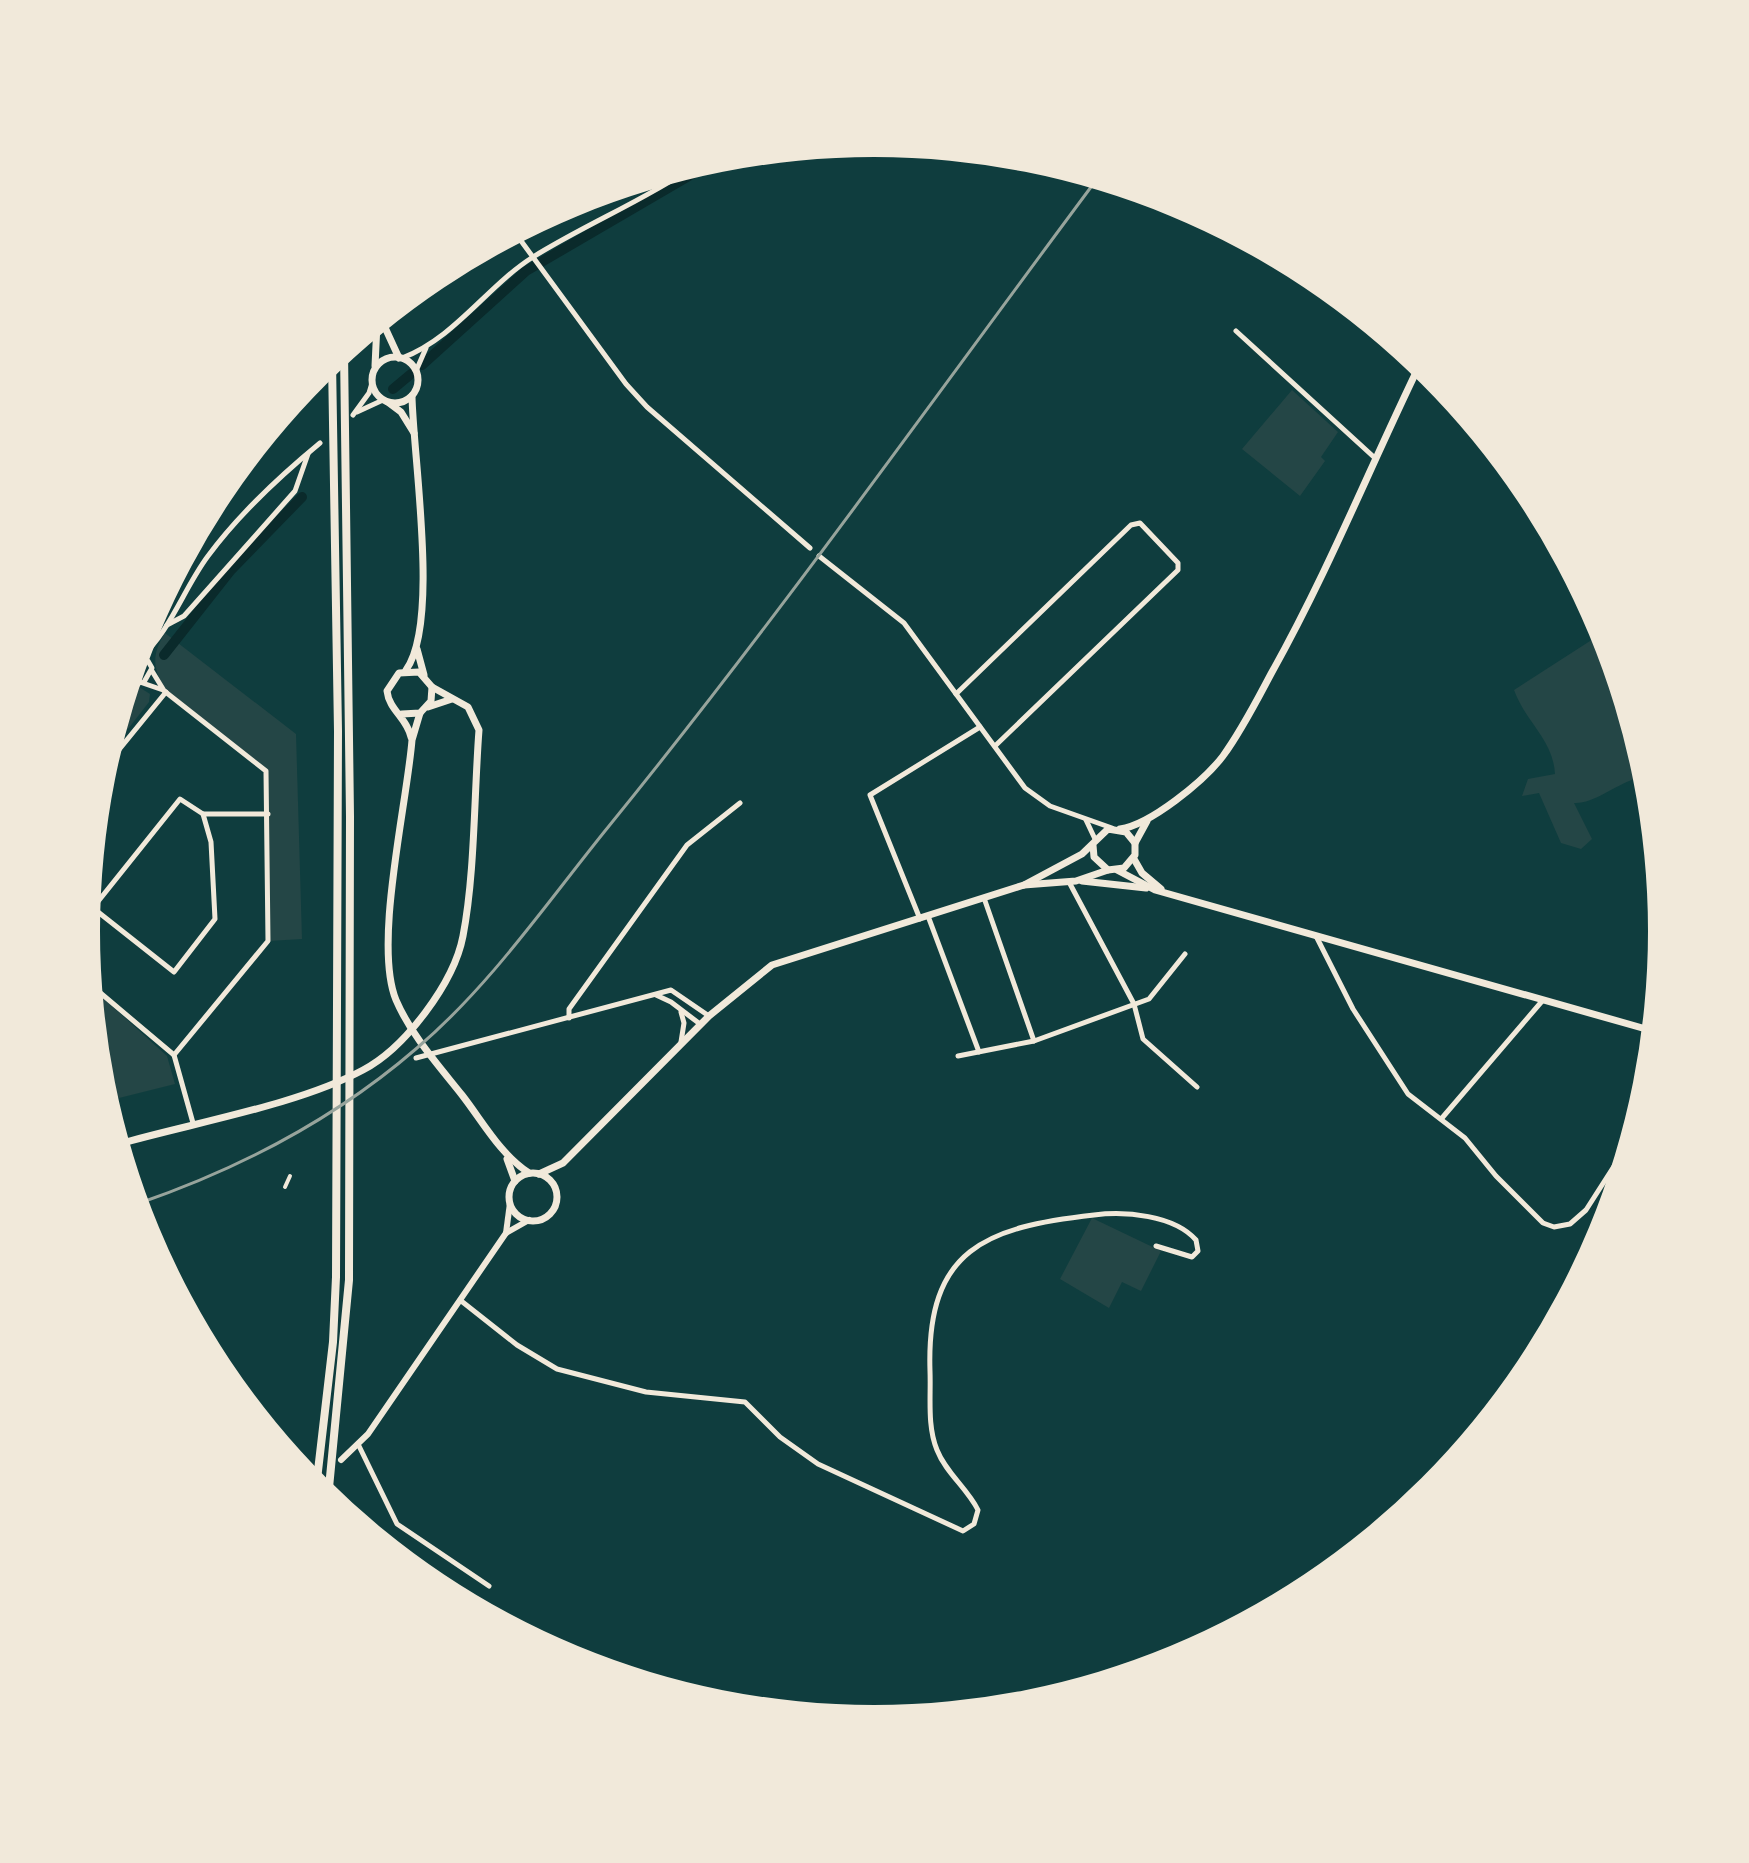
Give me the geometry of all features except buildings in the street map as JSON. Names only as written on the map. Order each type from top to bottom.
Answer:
[{"type":"highway","points":[[330,1482],[346,1335],[349,1125],[344,368]]},
{"type":"highway","points":[[318,1470],[333,1342],[337,1131],[332,379]]},
{"type":"main road","points":[[129,1141],[294,1096],[362,1071],[388,1051],[425,1011],[451,971],[463,935],[479,730],[473,713],[432,687],[424,675],[417,647],[422,539],[412,396],[418,384],[416,371],[401,358],[385,331]]},
{"type":"main road","points":[[378,337],[372,383],[386,401],[401,412],[417,438]]},
{"type":"main road","points":[[375,369],[385,360],[401,358]]},
{"type":"main road","points":[[539,1174],[563,1163],[700,1024],[743,986],[783,960],[1024,885],[1116,828],[1147,820],[1208,772],[1238,733],[1311,602],[1414,377]]},
{"type":"main road","points":[[386,401],[401,402],[412,396]]},
{"type":"main road","points":[[412,740],[402,714],[391,705],[387,691],[393,677],[406,670],[417,647]]},
{"type":"main road","points":[[406,670],[424,675]]},
{"type":"main road","points":[[428,707],[432,687]]},
{"type":"main road","points":[[402,714],[420,713],[452,699]]},
{"type":"main road","points":[[420,713],[412,740],[389,933],[390,979],[396,999],[416,1034],[505,1153],[529,1173],[539,1174],[554,1184]]},
{"type":"main road","points":[[1147,820],[1135,843],[1134,859],[1142,873],[1166,893]]},
{"type":"main road","points":[[1116,828],[1135,843]]},
{"type":"main road","points":[[1094,842],[1094,857],[1155,890]]},
{"type":"main road","points":[[1072,882],[1113,870],[1134,859]]},
{"type":"main road","points":[[1024,885],[1072,882],[1155,890],[1642,1028]]},
{"type":"main road","points":[[505,1153],[515,1181],[510,1203],[517,1214],[529,1220],[551,1213],[557,1199],[554,1184],[563,1163]]},
{"type":"main road","points":[[515,1181],[529,1173]]},
{"type":"street","points":[[401,358],[427,348],[532,258],[662,187]]},
{"type":"street","points":[[522,243],[647,407],[810,548]]},
{"type":"street","points":[[1236,331],[1376,459]]},
{"type":"street","points":[[416,371],[427,348]]},
{"type":"street","points":[[372,383],[353,415],[386,401]]},
{"type":"street","points":[[159,634],[196,573],[223,537],[320,443]]},
{"type":"street","points":[[164,626],[184,616],[295,491],[308,453]]},
{"type":"street","points":[[956,694],[1131,525],[1140,523],[1178,563],[1178,570],[995,746]]},
{"type":"street","points":[[819,556],[904,623],[1038,800],[1116,828]]},
{"type":"street","points":[[154,648],[151,668],[142,682],[165,691],[266,771],[268,941],[174,1055]]},
{"type":"street","points":[[148,665],[165,691]]},
{"type":"street","points":[[123,744],[165,691]]},
{"type":"street","points":[[979,1052],[870,795],[980,727]]},
{"type":"street","points":[[101,898],[180,799],[203,814],[268,814]]},
{"type":"street","points":[[569,1019],[569,1009],[687,845],[740,803]]},
{"type":"street","points":[[101,914],[174,972],[215,919],[211,842],[203,814]]},
{"type":"street","points":[[1083,816],[1093,828],[1094,842]]},
{"type":"street","points":[[1055,868],[1054,877],[1059,883]]},
{"type":"street","points":[[1072,882],[1134,1004],[1143,1039],[1197,1087]]},
{"type":"street","points":[[984,898],[1034,1041]]},
{"type":"street","points":[[1316,936],[1353,1009],[1408,1094],[1465,1138],[1496,1176],[1543,1223],[1554,1227],[1570,1224],[1586,1210],[1611,1171]]},
{"type":"street","points":[[958,1056],[1034,1041],[1149,999],[1185,954]]},
{"type":"street","points":[[416,1058],[671,990],[709,1016]]},
{"type":"street","points":[[103,995],[174,1055],[193,1123]]},
{"type":"street","points":[[656,995],[671,1002],[700,1024]]},
{"type":"street","points":[[1442,1118],[1543,1000]]},
{"type":"street","points":[[679,1046],[683,1031],[681,1011]]},
{"type":"street","points":[[285,1187],[290,1176]]},
{"type":"street","points":[[506,1233],[510,1203]]},
{"type":"street","points":[[460,1300],[517,1345],[557,1369],[646,1392],[745,1402],[780,1437],[818,1464],[963,1531],[974,1524],[978,1510],[938,1454],[931,1409],[931,1330],[940,1295],[956,1267],[983,1242],[1014,1227],[1110,1213],[1177,1226],[1196,1240],[1198,1251],[1192,1257],[1183,1256],[1156,1246]]},
{"type":"street","points":[[341,1460],[359,1446],[506,1233],[529,1220]]},
{"type":"street","points":[[359,1446],[397,1524],[489,1586]]},
{"type":"shaded area","points":[[1292,390],[1338,432],[1321,457],[1325,461],[1300,496],[1242,449]]},
{"type":"shaded area","points":[[165,633],[296,734],[302,939],[269,941],[267,771],[165,689],[155,661]]},
{"type":"shaded area","points":[[1592,640],[1623,731],[1634,779],[1596,798],[1574,803],[1592,839],[1581,849],[1561,843],[1539,793],[1522,796],[1528,779],[1555,774],[1549,751],[1514,690]]},
{"type":"shaded area","points":[[140,687],[150,694],[149,702],[128,729]]},
{"type":"shaded area","points":[[104,999],[167,1056],[175,1084],[119,1098]]},
{"type":"shaded area","points":[[1092,1218],[1161,1251],[1141,1291],[1122,1282],[1109,1308],[1060,1279]]},
{"type":"waterway","points":[[422,365],[526,271],[679,182]]},
{"type":"waterway","points":[[393,389],[411,374]]},
{"type":"waterway","points":[[164,655],[231,570],[302,497]]},
{"type":"railway","points":[[148,1200],[249,1158],[319,1119],[386,1074],[470,997],[518,942],[734,667],[1090,188]]}]
